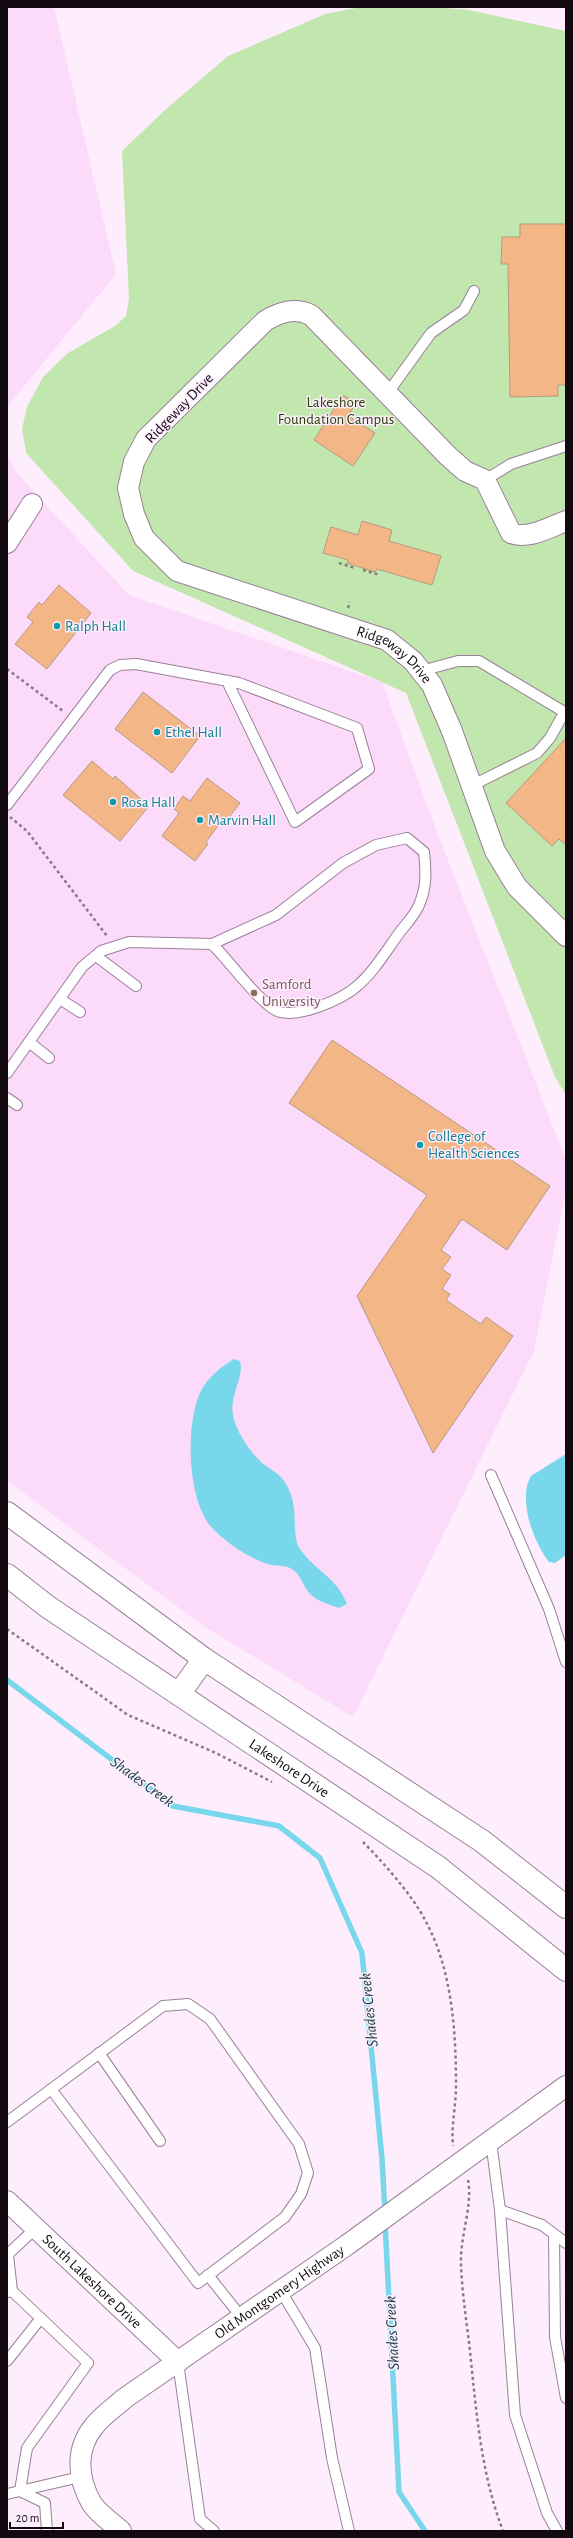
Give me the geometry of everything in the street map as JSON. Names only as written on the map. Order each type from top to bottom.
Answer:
[{"type":"main road","points":[[7,1513],[204,1659],[482,1841],[566,1907]]},
{"type":"main road","name":"Lakeshore Drive","points":[[7,1575],[48,1607],[438,1867],[566,1970]]},
{"type":"main road","points":[[179,1694],[204,1659]]},
{"type":"street","name":"Ridgeway Drive","points":[[485,480],[465,471],[387,394],[311,315],[296,310],[275,315],[265,321],[146,439],[134,462],[128,488],[134,514],[144,538],[177,572],[387,640],[413,661],[432,685],[495,851],[517,887],[566,936]]},
{"type":"street","points":[[485,480],[511,533],[522,536],[566,521]]},
{"type":"street","points":[[7,543],[32,504]]},
{"type":"street","name":"Old Montgomery Highway","points":[[121,2531],[93,2505],[80,2477],[79,2462],[85,2440],[95,2424],[125,2398],[347,2245],[566,2086]]},
{"type":"street","name":"South Lakeshore Drive","points":[[7,2201],[178,2362]]},
{"type":"lane","points":[[387,394],[431,333],[464,310],[474,291]]},
{"type":"lane","points":[[485,480],[511,464],[566,446]]},
{"type":"lane","points":[[421,671],[458,661],[479,661],[565,713],[550,738],[537,753],[471,786]]},
{"type":"lane","points":[[7,805],[110,670],[120,665],[148,664],[239,683],[357,728],[369,769],[295,822],[227,681]]},
{"type":"lane","points":[[7,1073],[82,967],[101,951],[129,942],[212,944],[276,916],[343,863],[376,845],[407,838],[424,852],[427,878],[418,906],[380,962],[356,988],[323,1004],[299,1013],[279,1012],[258,997],[230,962],[212,944]]},
{"type":"lane","points":[[96,956],[136,986]]},
{"type":"lane","points":[[60,998],[80,1012]]},
{"type":"lane","points":[[29,1042],[49,1058]]},
{"type":"lane","points":[[7,1098],[17,1105]]},
{"type":"lane","points":[[491,1475],[549,1609],[566,1662]]},
{"type":"lane","points":[[7,2122],[51,2089],[99,2053],[163,2006],[188,2004],[210,2019],[299,2144],[308,2173],[301,2194],[285,2217],[198,2283],[51,2089]]},
{"type":"lane","points":[[99,2053],[160,2141]]},
{"type":"lane","points":[[491,2141],[500,2210],[515,2415],[547,2513],[557,2531]]},
{"type":"lane","points":[[500,2210],[542,2224],[566,2243]]},
{"type":"lane","points":[[20,2491],[28,2448],[88,2363],[41,2318],[10,2292],[7,2255],[36,2228]]},
{"type":"lane","points":[[554,2234],[566,2398]]},
{"type":"lane","points":[[208,2275],[242,2318]]},
{"type":"lane","points":[[281,2291],[315,2348],[332,2458],[349,2531]]},
{"type":"lane","points":[[7,2361],[41,2318]]},
{"type":"lane","points":[[178,2362],[200,2519],[214,2531]]},
{"type":"lane","points":[[7,2494],[80,2477]]},
{"type":"lane","points":[[20,2491],[45,2503],[47,2531]]},
{"type":"path","points":[[339,563],[355,568]]},
{"type":"path","points":[[363,570],[380,575]]},
{"type":"path","points":[[7,669],[73,719]]},
{"type":"path","points":[[7,814],[27,831],[115,946]]},
{"type":"path","points":[[7,1628],[128,1715],[216,1753],[278,1786]]},
{"type":"path","points":[[361,1840],[419,1910],[431,1932],[441,1960],[450,1998],[455,2039],[454,2150]]},
{"type":"path","points":[[468,2178],[469,2196],[461,2243],[462,2281],[482,2454],[489,2488],[503,2531]]},
{"type":"shaded area","points":[[7,7],[54,7],[116,274],[7,407]]},
{"type":"shaded area","name":"Samford University","points":[[7,453],[15,471],[129,595],[382,682],[435,827],[566,1160],[566,1189],[534,1351],[353,1717],[205,1627],[7,1481]]},
{"type":"green space","name":"Lakeshore Foundation Campus","points":[[361,7],[434,7],[469,10],[566,31],[566,1095],[555,1077],[406,693],[133,571],[26,453],[22,429],[27,407],[43,377],[68,353],[115,326],[126,316],[129,299],[122,151],[165,110],[228,56],[325,14]]},
{"type":"water","points":[[234,1359],[240,1361],[241,1367],[232,1411],[238,1430],[244,1442],[256,1457],[281,1477],[288,1487],[294,1507],[295,1535],[297,1542],[306,1557],[332,1580],[337,1587],[347,1604],[339,1608],[316,1599],[310,1594],[294,1570],[288,1567],[272,1565],[256,1560],[227,1542],[205,1519],[198,1502],[193,1482],[191,1440],[193,1419],[197,1401],[203,1387],[213,1375]]},
{"type":"water","points":[[566,1454],[566,1555],[555,1563],[549,1562],[543,1554],[533,1533],[527,1508],[527,1486],[531,1476]]},
{"type":"building","points":[[520,224],[566,224],[566,385],[558,385],[558,396],[510,397],[508,264],[501,264],[502,237],[520,237]]},
{"type":"building","points":[[343,395],[356,403],[348,416],[375,433],[353,466],[314,440]]},
{"type":"building","points":[[362,521],[392,530],[389,541],[441,556],[432,585],[377,569],[375,572],[347,563],[348,560],[323,553],[331,527],[358,535]]},
{"type":"building","name":"Ralph Hall","points":[[59,585],[91,613],[47,669],[15,644],[33,622],[27,617],[39,602],[42,605]]},
{"type":"building","name":"Ethel Hall","points":[[143,692],[200,736],[172,773],[115,729]]},
{"type":"building","points":[[566,738],[566,845],[559,839],[552,846],[506,803]]},
{"type":"building","name":"Rosa Hall","points":[[92,761],[113,779],[115,776],[149,806],[120,841],[63,795]]},
{"type":"building","name":"Marvin Hall","points":[[207,778],[240,803],[226,821],[223,819],[206,842],[208,844],[195,861],[162,836],[179,813],[174,809],[183,796],[190,801]]},
{"type":"building","points":[[332,1040],[550,1186],[507,1250],[462,1219],[441,1250],[451,1257],[442,1269],[451,1275],[442,1289],[450,1294],[446,1300],[481,1324],[486,1317],[513,1336],[433,1453],[357,1296],[427,1195],[289,1103]]},
{"type":"waterway","name":"Shades Creek","points":[[7,1680],[173,1806],[279,1826],[320,1858],[362,1953],[382,2159],[385,2213]]},
{"type":"waterway","name":"Shades Creek","points":[[385,2223],[399,2492],[425,2531]]},
{"type":"place","name":"Ralph Hall","points":[[57,626]]},
{"type":"place","name":"Ethel Hall","points":[[157,732]]},
{"type":"place","name":"Rosa Hall","points":[[113,802]]},
{"type":"place","name":"Marvin Hall","points":[[200,820]]},
{"type":"place","name":"Samford University","points":[[254,993]]},
{"type":"place","name":"College of Health Sciences","points":[[420,1145]]}]
